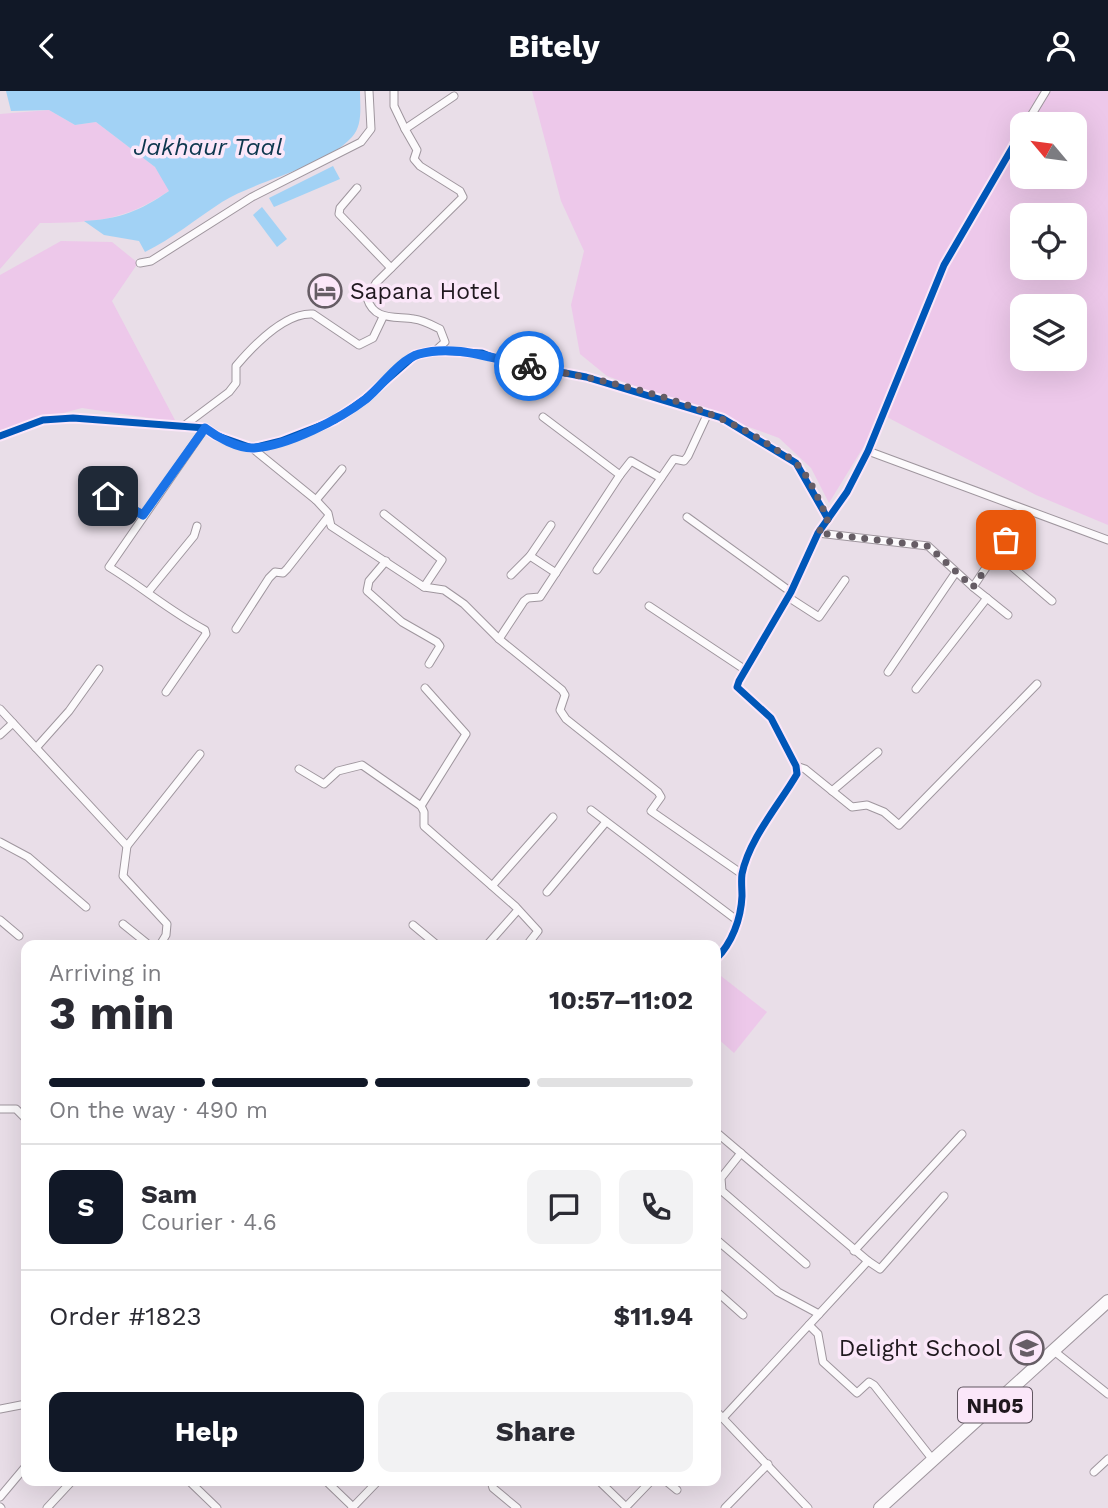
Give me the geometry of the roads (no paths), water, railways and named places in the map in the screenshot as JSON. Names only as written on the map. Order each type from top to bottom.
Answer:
[{"type":"main road","name":"NH05","points":[[880,1508],[1108,1301]]},
{"type":"street","points":[[140,263],[151,261],[252,197],[361,142],[371,129],[369,91]]},
{"type":"street","points":[[394,91],[394,106],[417,150],[414,159],[420,166],[460,191],[463,197],[391,268],[367,297],[370,306],[383,317],[417,319],[440,329],[445,342],[434,351]]},
{"type":"street","points":[[1033,112],[1045,91]]},
{"type":"street","points":[[405,129],[454,96]]},
{"type":"street","points":[[721,954],[726,949],[738,921],[742,874],[758,837],[797,774],[796,766],[771,717],[737,687],[744,669],[790,595],[818,533],[868,451],[944,265],[1010,152]]},
{"type":"street","points":[[357,188],[340,208],[339,214],[391,268]]},
{"type":"street","points":[[185,425],[229,392],[236,383],[236,366],[241,360],[290,320],[313,314],[359,345],[373,338],[383,317]]},
{"type":"street","points":[[252,449],[281,442],[335,420],[366,398],[415,355],[434,351],[482,353],[502,361],[586,377],[708,414],[761,439],[796,463],[828,519]]},
{"type":"street","points":[[597,571],[674,459],[684,461],[688,456],[708,414]]},
{"type":"street","points":[[543,417],[620,475]]},
{"type":"street","points":[[0,436],[43,420],[73,418],[205,428],[215,435],[252,449],[316,500],[326,511],[331,526],[424,587],[444,590],[464,604],[499,639],[562,690],[565,695],[560,710],[566,719],[658,792],[661,797],[652,811],[742,874]]},
{"type":"street","points":[[166,692],[206,634],[205,630],[178,616],[149,591],[109,567],[205,428]]},
{"type":"street","points":[[868,451],[1108,540]]},
{"type":"street","points":[[499,639],[524,601],[528,598],[538,599],[631,461],[660,478]]},
{"type":"street","points":[[316,500],[342,469]]},
{"type":"street","points":[[96,516],[108,496],[143,515]]},
{"type":"street","points":[[973,587],[1024,511]]},
{"type":"street","points":[[384,514],[442,560],[424,587]]},
{"type":"street","points":[[236,629],[269,578],[275,572],[287,569],[328,517]]},
{"type":"street","points":[[688,517],[819,617],[845,580]]},
{"type":"street","points":[[511,575],[530,556],[551,525]]},
{"type":"street","points":[[149,591],[194,536],[197,526]]},
{"type":"street","points":[[818,533],[928,546],[1007,615]]},
{"type":"street","points":[[995,552],[1052,601]]},
{"type":"street","points":[[530,556],[556,573]]},
{"type":"street","points":[[386,561],[369,581],[367,591],[402,622],[437,642],[440,646],[429,664]]},
{"type":"street","points":[[888,672],[956,572]]},
{"type":"street","points":[[916,689],[987,598]]},
{"type":"street","points":[[649,606],[744,669]]},
{"type":"street","points":[[36,748],[69,711],[99,669]]},
{"type":"street","points":[[796,766],[805,769],[852,807],[867,805],[884,812],[899,825],[1037,684]]},
{"type":"street","points":[[421,806],[467,734],[425,688]]},
{"type":"street","points":[[0,709],[127,846]]},
{"type":"street","points":[[0,735],[13,723]]},
{"type":"street","points":[[832,791],[878,753]]},
{"type":"street","points":[[163,940],[167,925],[123,876],[127,846],[200,754]]},
{"type":"street","points":[[299,769],[324,785],[338,771],[362,765],[421,806],[424,826],[516,907],[516,911],[538,931],[531,940]]},
{"type":"street","points":[[591,810],[738,921]]},
{"type":"street","points":[[492,886],[553,817]]},
{"type":"street","points":[[547,892],[606,822]]},
{"type":"street","points":[[2,847],[28,857],[86,907]]},
{"type":"street","points":[[491,940],[516,911]]},
{"type":"street","points":[[0,921],[19,936]]},
{"type":"street","points":[[124,924],[143,940]]},
{"type":"street","points":[[414,925],[431,940]]},
{"type":"street","points":[[0,1109],[16,1109],[21,1114]]},
{"type":"street","points":[[854,1251],[962,1135]]},
{"type":"street","points":[[721,1136],[854,1251],[880,1269],[944,1196]]},
{"type":"street","points":[[741,1153],[721,1178],[722,1191],[806,1264]]},
{"type":"street","points":[[721,1244],[778,1292],[819,1314]]},
{"type":"street","points":[[808,1508],[723,1418],[868,1261]]},
{"type":"street","points":[[721,1295],[743,1315]]},
{"type":"street","points":[[809,1325],[818,1334],[823,1362],[857,1393],[869,1382],[874,1385],[933,1460]]},
{"type":"street","points":[[1054,1351],[1108,1394]]},
{"type":"street","points":[[0,1409],[21,1405]]},
{"type":"street","points":[[1094,1472],[1108,1459]]},
{"type":"street","points":[[725,1508],[734,1504],[768,1464]]},
{"type":"street","points":[[0,1497],[21,1472]]},
{"type":"street","points":[[47,1508],[67,1486]]},
{"type":"street","points":[[194,1486],[217,1508]]},
{"type":"street","points":[[331,1486],[352,1508],[373,1486]]},
{"type":"street","points":[[492,1486],[517,1508]]},
{"type":"street","points":[[604,1486],[626,1507],[646,1486]]},
{"type":"street","points":[[672,1486],[677,1490]]},
{"type":"water","name":"Jakhaur Taal","points":[[6,91],[360,91],[360,115],[356,132],[340,148],[308,165],[222,202],[145,252],[139,241],[104,235],[84,221],[129,213],[169,191],[155,167],[96,122],[75,125],[49,110],[11,111]]},
{"type":"water","points":[[333,166],[340,179],[274,207],[269,198]]},
{"type":"water","points":[[262,207],[287,239],[277,247],[253,215]]},
{"type":"place","name":"Sapana Hotel","points":[[325,291]]},
{"type":"place","name":"Delight School","points":[[1027,1348]]}]
